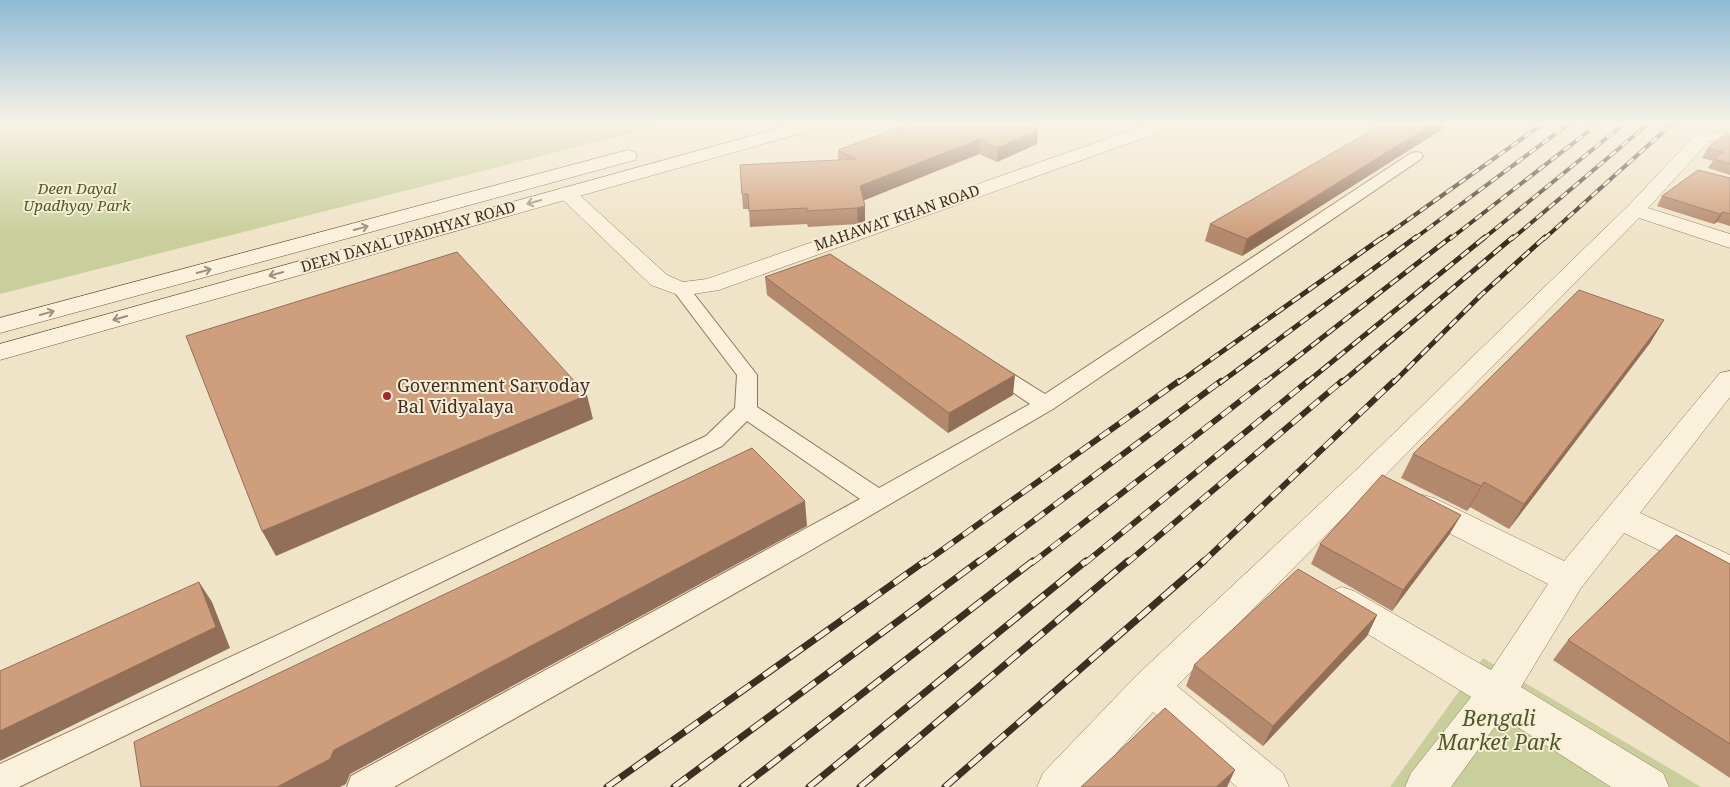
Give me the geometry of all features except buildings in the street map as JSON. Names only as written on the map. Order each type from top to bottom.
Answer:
[{"type":"street","name":"DEEN DAYAL UPADHYAY ROAD","points":[[0,326],[615,160]]},
{"type":"street","name":"DEEN DAYAL UPADHYAY ROAD","points":[[0,352],[685,160]]},
{"type":"street","name":"MAHAWAT KHAN ROAD","points":[[681,289],[711,285],[819,253],[1069,160]]},
{"type":"street","points":[[1058,787],[1150,687],[1367,477],[1635,210],[1685,170],[1691,160]]},
{"type":"street","points":[[566,193],[659,280],[681,289]]},
{"type":"street","points":[[1635,210],[1730,241]]},
{"type":"street","points":[[1426,787],[1497,693],[1569,579],[1727,387]]},
{"type":"street","points":[[1367,477],[1569,579]]},
{"type":"street","points":[[1619,517],[1730,570]]},
{"type":"street","points":[[1277,563],[1497,693],[1648,787]]},
{"type":"street","points":[[1150,687],[1268,787]]},
{"type":"lane","points":[[363,787],[1045,404],[1410,160]]},
{"type":"lane","points":[[0,780],[714,440],[746,410],[747,375],[681,289]]},
{"type":"lane","points":[[972,356],[1045,404]]},
{"type":"lane","points":[[746,410],[878,499]]},
{"type":"green space","name":"Deen Dayal Upadhyay Park","points":[[0,160],[527,160],[0,294]]},
{"type":"green space","name":"Bengali Market Park","points":[[1483,658],[1701,787],[1390,787]]},
{"type":"railway","points":[[1381,239],[1492,160]]},
{"type":"railway","points":[[1414,239],[1521,160]]},
{"type":"railway","points":[[1450,239],[1552,160]]},
{"type":"railway","points":[[1483,239],[1580,160]]},
{"type":"railway","points":[[1512,239],[1606,160]]},
{"type":"railway","points":[[1544,239],[1632,160]]},
{"type":"railway","points":[[1178,383],[1383,237]]},
{"type":"railway","points":[[1220,383],[1416,237]]},
{"type":"railway","points":[[1264,383],[1451,237]]},
{"type":"railway","points":[[1306,383],[1485,237]]},
{"type":"railway","points":[[1341,383],[1513,237]]},
{"type":"railway","points":[[1393,383],[1481,295],[1545,237]]},
{"type":"railway","points":[[924,563],[1179,381]]},
{"type":"railway","points":[[977,563],[1221,381]]},
{"type":"railway","points":[[1032,563],[1266,381]]},
{"type":"railway","points":[[1085,563],[1308,381]]},
{"type":"railway","points":[[1127,563],[1342,381]]},
{"type":"railway","points":[[1202,563],[1394,381]]},
{"type":"railway","points":[[607,787],[925,561]]},
{"type":"railway","points":[[674,787],[979,561]]},
{"type":"railway","points":[[742,787],[1033,561]]},
{"type":"railway","points":[[809,787],[1086,561]]},
{"type":"railway","points":[[860,787],[1128,561]]},
{"type":"railway","points":[[945,787],[1204,561]]},
{"type":"place","name":"Government Sarvoday Bal Vidyalaya","points":[[387,396]]}]
